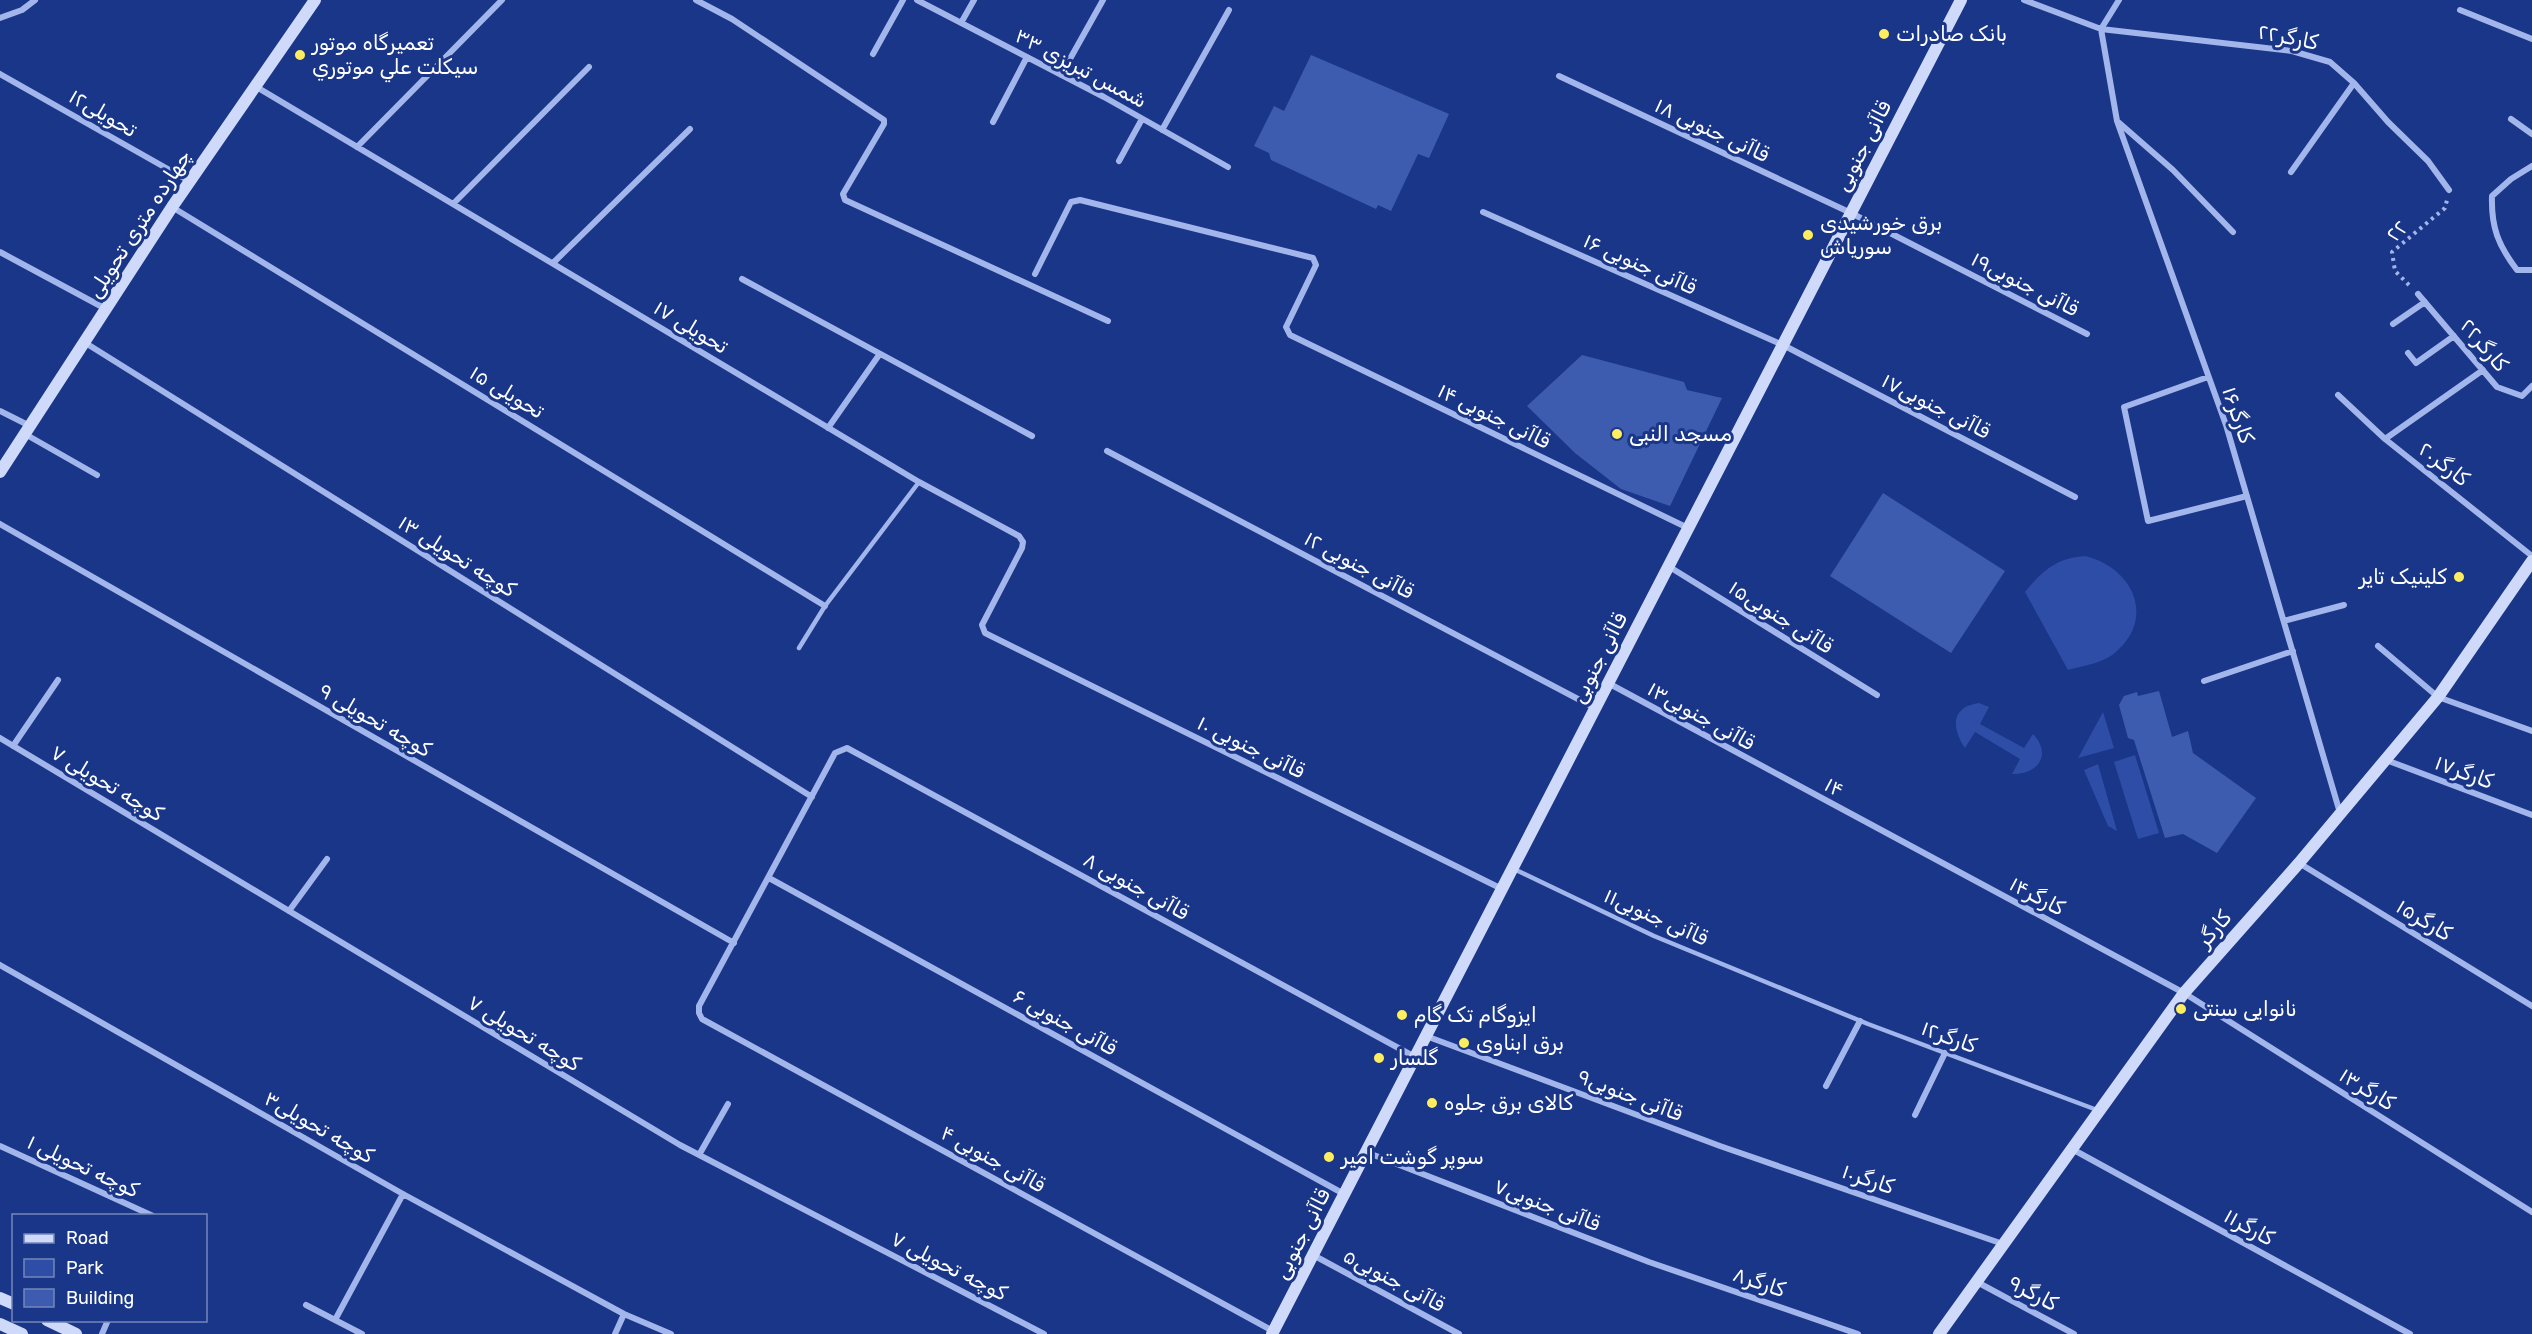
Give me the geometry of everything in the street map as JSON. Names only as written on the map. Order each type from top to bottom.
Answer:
[{"type":"main road","name":"چهارده متری تحویلی","points":[[0,472],[189,181],[315,0]]},
{"type":"main road","name":"قاآنی جنوبی","points":[[1273,1333],[1961,0]]},
{"type":"main road","name":"کارگر","points":[[1939,1334],[2184,993],[2299,863],[2438,697],[2532,561]]},
{"type":"main road","points":[[51,1322],[76,1334]]},
{"type":"main road","points":[[0,1324],[22,1334]]},
{"type":"street","points":[[0,18],[22,10],[35,0]]},
{"type":"street","points":[[357,147],[502,0]]},
{"type":"street","points":[[696,0],[732,19],[884,120],[884,124],[843,194],[845,200],[1108,321]]},
{"type":"street","points":[[873,54],[903,0]]},
{"type":"street","name":"شمس تبریزی ۳۳","points":[[917,0],[1061,75],[1228,167]]},
{"type":"street","points":[[961,23],[974,0]]},
{"type":"street","points":[[1061,75],[1103,0]]},
{"type":"street","name":"۲۲کارگر","points":[[2024,0],[2101,29],[2292,51],[2330,62],[2354,83],[2388,122],[2428,162],[2449,190]]},
{"type":"street","points":[[2101,29],[2120,0]]},
{"type":"street","points":[[1162,130],[1229,10]]},
{"type":"street","points":[[2460,10],[2532,39]]},
{"type":"street","name":"کارگر۱۶","points":[[2101,29],[2117,121],[2208,377],[2247,496],[2340,813]]},
{"type":"street","points":[[993,122],[1027,57]]},
{"type":"street","points":[[453,204],[589,67]]},
{"type":"street","name":"تحویلی۱۲","points":[[0,74],[189,181]]},
{"type":"street","name":"قاآنی جنوبی ۱۸","points":[[1559,76],[1851,213]]},
{"type":"street","points":[[2291,172],[2354,83]]},
{"type":"street","name":"تحویلی ۱۷","points":[[254,85],[919,482],[1019,536],[1023,542],[982,625],[985,633]]},
{"type":"street","points":[[2511,118],[2532,134]]},
{"type":"street","points":[[1119,161],[1142,119]]},
{"type":"street","points":[[2117,121],[2173,170],[2233,232]]},
{"type":"street","points":[[553,263],[690,129]]},
{"type":"street","points":[[2532,166],[2511,179],[2492,196],[2493,231],[2502,251],[2517,270],[2532,270]]},
{"type":"street","name":"قاآنی جنوبی ۱۴","points":[[1035,274],[1071,202],[1080,200],[1313,258],[1317,265],[1286,327],[1290,335],[1688,528]]},
{"type":"street","name":"تحویلی ۱۵","points":[[172,207],[825,606]]},
{"type":"street","name":"قاآنی جنوبی ۱۶","points":[[1484,212],[1783,345]]},
{"type":"street","name":"قاآنی جنوبی۱۹","points":[[1851,213],[2087,334]]},
{"type":"street","points":[[0,252],[106,309]]},
{"type":"street","points":[[742,279],[1032,436]]},
{"type":"street","name":"کارگر۲۲","points":[[2418,294],[2497,387],[2522,396],[2532,386]]},
{"type":"street","points":[[2393,324],[2425,302]]},
{"type":"street","points":[[2408,353],[2416,363],[2454,336]]},
{"type":"street","name":"کوچه تحویلی ۱۳","points":[[84,342],[812,797]]},
{"type":"street","name":"قاآنی جنوبی۱۷","points":[[1783,345],[2075,497]]},
{"type":"street","points":[[828,428],[879,355]]},
{"type":"street","points":[[2385,439],[2482,370]]},
{"type":"street","points":[[2208,377],[2124,407],[2148,521],[2247,496]]},
{"type":"street","name":"کارگر۲۰","points":[[2338,395],[2385,439],[2532,556]]},
{"type":"street","points":[[0,411],[97,475]]},
{"type":"street","name":"قاآنی جنوبی ۱۲","points":[[1107,451],[1595,708]]},
{"type":"street","name":"کوچه تحویلی ۹","points":[[0,524],[734,944]]},
{"type":"street","name":"قاآنی جنوبی۱۵","points":[[1668,566],[1876,695]]},
{"type":"street","points":[[2284,621],[2344,605]]},
{"type":"street","name":"قاآنی جنوبی ۱۰","points":[[985,633],[1502,889]]},
{"type":"street","points":[[2378,646],[2438,697],[2532,731]]},
{"type":"street","points":[[2204,681],[2293,651]]},
{"type":"street","points":[[13,746],[58,680]]},
{"type":"street","name":"قاآنی جنوبی۱۳","points":[[1608,683],[1778,777]]},
{"type":"street","name":"کوچه تحویلی ۷","points":[[0,738],[699,1155],[1044,1334]]},
{"type":"street","name":"قاآنی جنوبی ۸","points":[[812,797],[839,749],[847,748],[1415,1057]]},
{"type":"street","name":"کارگر۱۷","points":[[2385,760],[2532,815]]},
{"type":"street","name":"۱۴","points":[[1778,777],[1874,828]]},
{"type":"street","points":[[734,944],[812,797]]},
{"type":"street","name":"کارگر۱۴","points":[[1874,828],[2184,993]]},
{"type":"street","points":[[289,911],[327,859]]},
{"type":"street","name":"کارگر۱۵","points":[[2299,863],[2532,1006]]},
{"type":"street","name":"قاآنی جنوبی ۶","points":[[769,878],[1344,1195]]},
{"type":"street","name":"قاآنی جنوبی ۴","points":[[734,944],[699,1006],[702,1018],[1273,1333]]},
{"type":"street","name":"کوچه تحویلی۳","points":[[0,965],[403,1194],[624,1314],[671,1334]]},
{"type":"street","name":"کارگر۱۳","points":[[2184,993],[2532,1212]]},
{"type":"street","points":[[1826,1086],[1860,1021]]},
{"type":"street","name":"قاآنی جنوبی۹","points":[[1426,1036],[1720,1146]]},
{"type":"street","points":[[1915,1115],[1945,1053]]},
{"type":"street","points":[[699,1155],[728,1104]]},
{"type":"street","name":"کوچه تحویلی ۱","points":[[0,1146],[151,1214]]},
{"type":"street","name":"کارگر۱۰","points":[[1720,1146],[2004,1244]]},
{"type":"street","name":"کارگر۱۱","points":[[2072,1149],[2410,1334]]},
{"type":"street","name":"قاآنی جنوبی۷","points":[[1366,1152],[1649,1262]]},
{"type":"street","points":[[335,1320],[403,1194]]},
{"type":"street","name":"قاآنی جنوبی۵","points":[[1313,1255],[1460,1334]]},
{"type":"street","name":"کارگر۸","points":[[1649,1262],[1858,1334]]},
{"type":"street","name":"کارگر۹","points":[[1977,1282],[2074,1334]]},
{"type":"street","points":[[306,1305],[362,1334]]},
{"type":"street","points":[[615,1334],[624,1314]]},
{"type":"lane","points":[[799,648],[825,606],[919,482]]},
{"type":"lane","name":"قاآنی جنوبی۱۱","points":[[1513,868],[1654,936],[1788,991]]},
{"type":"lane","name":"کارگر۱۲","points":[[1788,991],[1860,1021],[2100,1111]]},
{"type":"path","name":"۲۲","points":[[2418,294],[2395,271],[2392,252],[2445,208],[2449,190]]},
{"type":"green space","points":[[2085,556],[2101,561],[2125,580],[2136,606],[2135,621],[2130,635],[2114,654],[2095,663],[2068,670],[2025,592],[2051,566],[2066,559]]},
{"type":"green space","points":[[1979,703],[1989,707],[1980,724],[2024,748],[2033,734],[2042,749],[2042,756],[2035,767],[2029,771],[2012,774],[2020,759],[1975,732],[1965,748],[1958,734],[1956,720],[1963,709]]},
{"type":"green space","points":[[2103,712],[2114,748],[2078,758]]},
{"type":"green space","points":[[2135,755],[2159,833],[2138,839],[2114,762]]},
{"type":"green space","points":[[2098,764],[2117,831],[2108,826],[2084,770]]},
{"type":"building","points":[[1311,55],[1449,114],[1429,158],[1418,154],[1391,211],[1378,205],[1376,209],[1271,160],[1269,153],[1254,146],[1274,106],[1284,111]]},
{"type":"building","name":"مسجد النبی","points":[[1582,355],[1684,382],[1687,390],[1722,398],[1670,506],[1621,489],[1575,453],[1527,406]]},
{"type":"building","points":[[1883,493],[2005,571],[1951,653],[1830,576]]},
{"type":"building","points":[[2159,691],[2172,737],[2188,731],[2193,753],[2256,798],[2217,853],[2183,834],[2165,838],[2134,740],[2128,738],[2119,705],[2124,696],[2137,692],[2138,696]]},
{"type":"place","name":"بانک صادرات","points":[[1884,34]]},
{"type":"place","name":"تعميرگاه موتور سيكلت علي موتوري","points":[[300,55]]},
{"type":"place","name":"برق خورشیدی سوریاش","points":[[1808,235]]},
{"type":"place","name":"مسجد النبی","points":[[1617,434]]},
{"type":"place","name":"کلینیک تایر","points":[[2459,577]]},
{"type":"place","name":"نانوایی سنتی","points":[[2181,1009]]},
{"type":"place","name":"ایزوگام تک گام","points":[[1402,1015]]},
{"type":"place","name":"برق ابناوی","points":[[1464,1043]]},
{"type":"place","name":"گلسار","points":[[1379,1058]]},
{"type":"place","name":"کالای برق جلوه","points":[[1432,1103]]},
{"type":"place","name":"سوپر گوشت امیر","points":[[1329,1157]]}]
